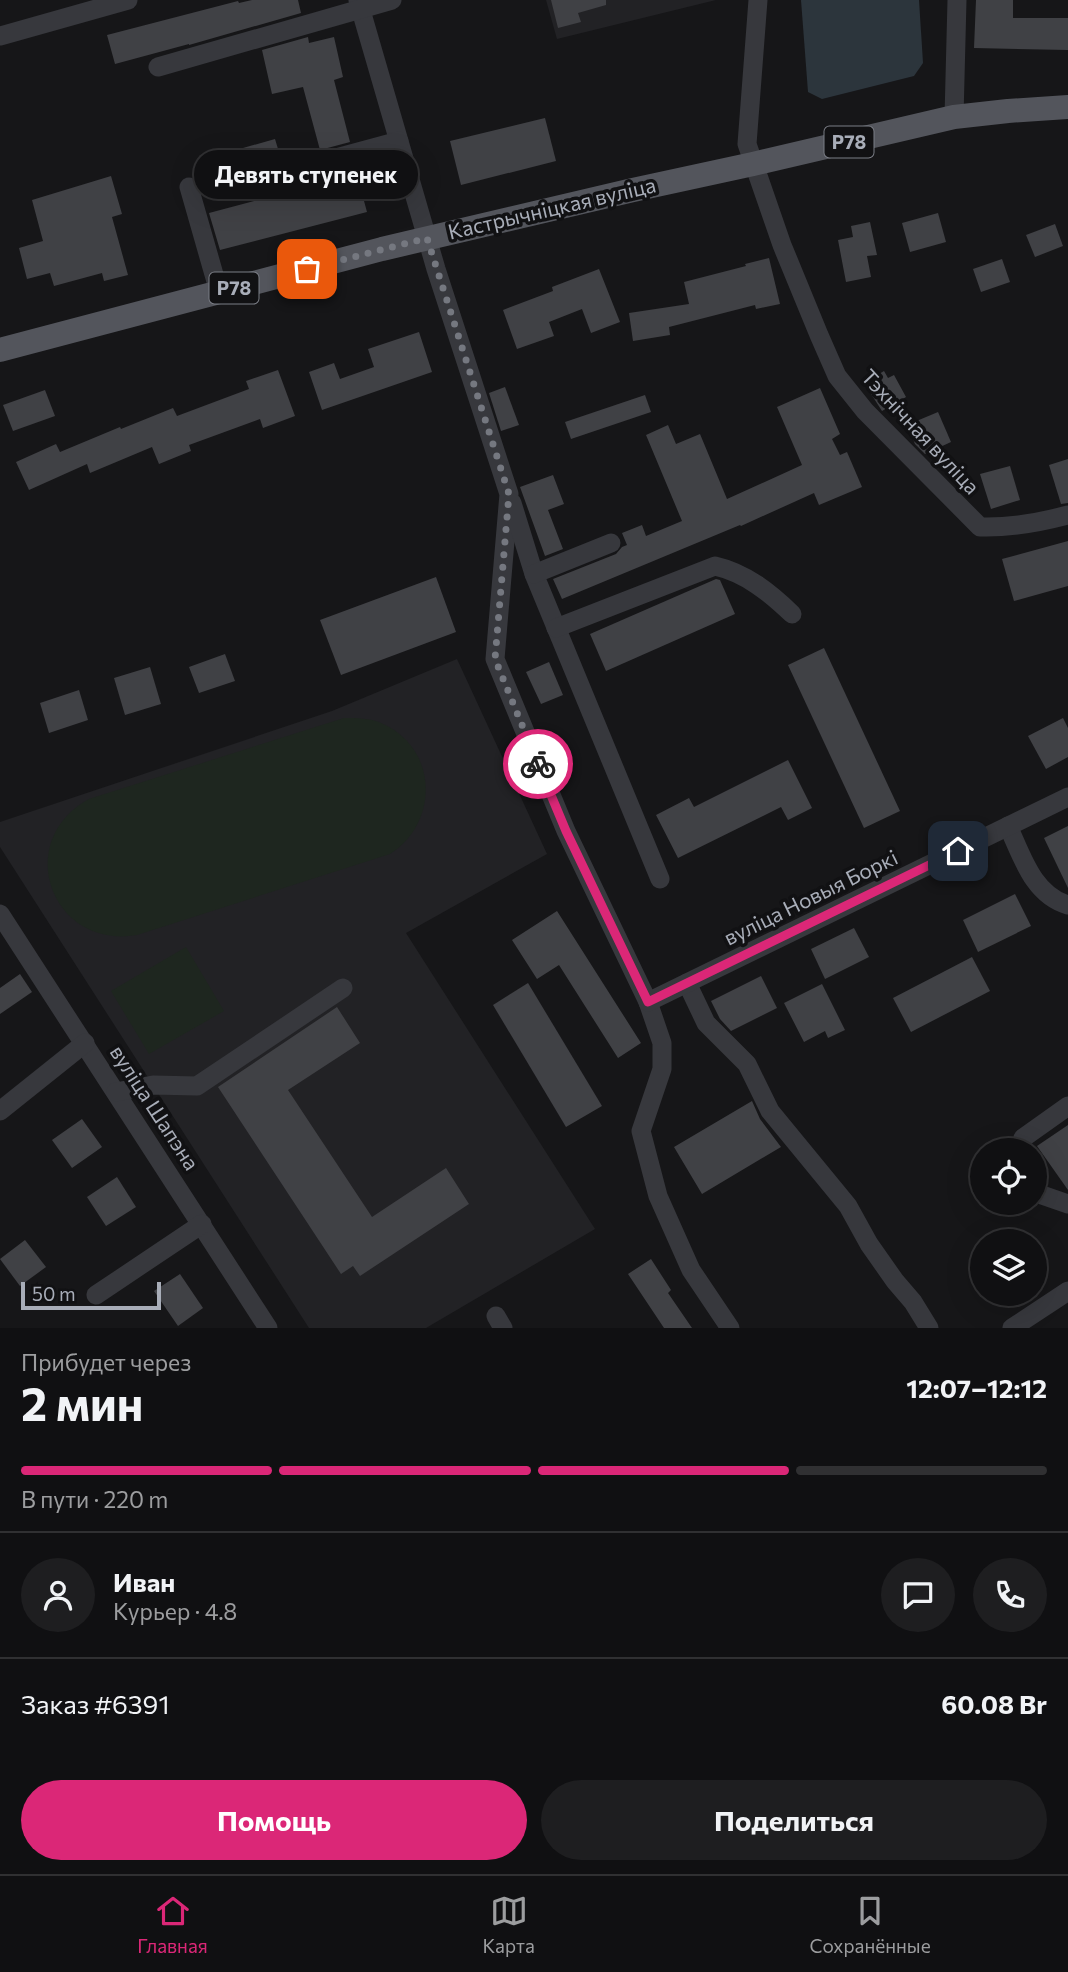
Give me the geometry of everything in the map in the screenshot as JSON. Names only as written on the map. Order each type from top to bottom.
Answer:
[{"type":"main road","name":"Кастрычніцкая вуліца","points":[[0,350],[427,238],[633,190],[954,117],[1068,107]]},
{"type":"street","points":[[0,36],[128,0]]},
{"type":"street","points":[[158,67],[359,4],[391,0]]},
{"type":"street","points":[[753,164],[747,144],[758,0]]},
{"type":"street","points":[[954,117],[957,0]]},
{"type":"street","points":[[359,4],[427,238],[534,575],[660,879]]},
{"type":"street","points":[[303,167],[399,141]]},
{"type":"street","name":"Тэхнічная вуліца","points":[[753,164],[782,245],[832,366],[865,411],[980,527],[1002,528],[1034,524],[1068,515]]},
{"type":"street","points":[[189,187],[219,292]]},
{"type":"street","points":[[509,494],[495,659],[566,831],[648,1002],[662,1043],[662,1069],[642,1131],[658,1196],[691,1270],[730,1328]]},
{"type":"street","points":[[534,575],[611,543]]},
{"type":"street","points":[[556,628],[715,566],[733,570],[771,594],[792,614]]},
{"type":"street","name":"вуліца Новыя Боркі","points":[[648,1002],[1068,797]]},
{"type":"street","points":[[1007,826],[1035,882],[1046,895],[1068,905]]},
{"type":"street","name":"вуліца Шапэна","points":[[0,914],[268,1328]]},
{"type":"street","points":[[687,983],[706,1023],[747,1064],[770,1111],[848,1206],[869,1244],[929,1328]]},
{"type":"street","points":[[116,1091],[153,1084],[197,1086],[344,988]]},
{"type":"street","points":[[0,1111],[85,1043]]},
{"type":"street","points":[[1023,1138],[1068,1106]]},
{"type":"street","points":[[1047,1197],[1068,1204]]},
{"type":"street","points":[[96,1295],[202,1224]]},
{"type":"street","points":[[1012,1328],[1068,1292]]},
{"type":"shaded area","points":[[546,0],[716,0],[557,39]]},
{"type":"shaded area","points":[[801,0],[919,0],[923,63],[914,76],[822,99],[808,92]]},
{"type":"shaded area","points":[[457,659],[547,854],[406,933],[595,1229],[426,1328],[309,1328],[0,847],[0,822],[332,711]]},
{"type":"shaded area","points":[[344,718],[376,721],[400,734],[413,749],[422,767],[426,786],[418,823],[406,840],[390,854],[137,935],[107,935],[82,926],[64,910],[52,888],[48,864],[52,840],[65,818],[89,799]]},
{"type":"shaded area","points":[[186,947],[224,1011],[149,1054],[111,991]]},
{"type":"building","points":[[298,0],[301,13],[115,64],[107,35],[238,1]]},
{"type":"building","points":[[551,0],[606,0],[606,5],[578,13],[581,22],[558,28]]},
{"type":"building","points":[[976,0],[1013,0],[1013,18],[1068,18],[1068,50],[974,48]]},
{"type":"building","points":[[308,37],[309,43],[334,37],[343,77],[334,80],[350,142],[320,150],[303,87],[272,94],[262,50]]},
{"type":"building","points":[[545,118],[556,161],[461,185],[450,141]]},
{"type":"building","points":[[275,139],[291,192],[357,175],[367,212],[220,250],[209,213],[258,200],[243,148]]},
{"type":"building","points":[[111,176],[122,214],[112,217],[128,275],[104,281],[102,273],[54,286],[50,273],[27,279],[19,248],[43,241],[32,200]]},
{"type":"building","points":[[938,213],[946,242],[910,252],[902,223]]},
{"type":"building","points":[[870,222],[877,255],[867,256],[871,277],[846,282],[838,240],[853,237],[851,226]]},
{"type":"building","points":[[1055,224],[1063,246],[1035,257],[1026,235]]},
{"type":"building","points":[[769,258],[780,304],[756,309],[755,305],[669,327],[670,335],[633,341],[629,313],[689,304],[684,282]]},
{"type":"building","points":[[1002,259],[1010,282],[981,292],[973,269]]},
{"type":"building","points":[[599,269],[620,322],[591,333],[582,309],[549,322],[554,336],[517,349],[503,310],[553,291],[552,287]]},
{"type":"building","points":[[419,332],[432,372],[322,410],[309,372],[334,363],[340,379],[374,367],[368,349]]},
{"type":"building","points":[[278,370],[295,416],[263,428],[260,419],[189,445],[191,451],[159,464],[152,447],[90,473],[87,464],[29,490],[16,462],[56,444],[60,452],[173,408],[177,416],[249,389],[246,381]]},
{"type":"building","points":[[884,371],[888,378],[894,375],[906,397],[882,411],[864,383]]},
{"type":"building","points":[[505,387],[519,425],[501,431],[489,393]]},
{"type":"building","points":[[820,388],[840,434],[832,439],[840,455],[847,452],[862,487],[819,505],[814,493],[741,526],[562,599],[553,579],[616,554],[627,545],[622,533],[642,525],[646,536],[682,521],[646,435],[668,425],[676,444],[700,434],[727,499],[802,465],[777,407]]},
{"type":"building","points":[[45,390],[55,416],[13,431],[3,405]]},
{"type":"building","points":[[645,395],[651,412],[571,439],[565,422]]},
{"type":"building","points":[[938,412],[951,442],[925,454],[915,444],[907,425]]},
{"type":"building","points":[[1068,459],[1068,503],[1061,504],[1049,465]]},
{"type":"building","points":[[1010,466],[1020,500],[991,509],[980,474]]},
{"type":"building","points":[[553,475],[564,504],[548,510],[563,549],[545,556],[520,487]]},
{"type":"building","points":[[1068,541],[1068,586],[1014,601],[1002,559]]},
{"type":"building","points":[[436,577],[456,632],[341,675],[320,620]]},
{"type":"building","points":[[716,579],[720,580],[735,614],[606,671],[590,634]]},
{"type":"building","points":[[824,648],[900,811],[864,828],[788,665]]},
{"type":"building","points":[[225,654],[235,681],[199,693],[189,667]]},
{"type":"building","points":[[549,662],[563,695],[541,704],[526,672]]},
{"type":"building","points":[[150,667],[161,704],[125,715],[114,678]]},
{"type":"building","points":[[79,690],[88,720],[49,733],[40,703]]},
{"type":"building","points":[[1063,718],[1068,728],[1068,757],[1046,769],[1028,736]]},
{"type":"building","points":[[788,760],[812,808],[788,820],[781,807],[678,858],[656,815],[689,798],[694,807]]},
{"type":"building","points":[[1068,826],[1068,888],[1044,838]]},
{"type":"building","points":[[1015,894],[1031,926],[978,952],[963,920]]},
{"type":"building","points":[[557,911],[641,1043],[618,1058],[559,965],[537,979],[512,940]]},
{"type":"building","points":[[854,928],[869,957],[825,979],[811,949]]},
{"type":"building","points":[[972,957],[990,991],[911,1032],[893,998]]},
{"type":"building","points":[[20,974],[32,992],[0,1014],[0,988]]},
{"type":"building","points":[[761,976],[777,1008],[731,1031],[720,1019],[711,1001]]},
{"type":"building","points":[[528,983],[602,1106],[566,1127],[493,1005]]},
{"type":"building","points":[[822,984],[845,1030],[828,1038],[825,1031],[804,1042],[784,1003]]},
{"type":"building","points":[[337,1007],[360,1043],[288,1090],[372,1217],[446,1168],[469,1204],[360,1276],[353,1266],[341,1274],[218,1087]]},
{"type":"building","points":[[752,1101],[760,1119],[781,1147],[702,1194],[674,1147]]},
{"type":"building","points":[[82,1119],[102,1147],[72,1168],[52,1140]]},
{"type":"building","points":[[1068,1125],[1068,1190],[1047,1160],[1047,1139]]},
{"type":"building","points":[[117,1177],[136,1207],[106,1226],[87,1197]]},
{"type":"building","points":[[25,1240],[46,1267],[20,1286],[0,1259]]},
{"type":"building","points":[[651,1259],[671,1290],[668,1293],[692,1328],[664,1328],[628,1274]]},
{"type":"building","points":[[180,1274],[203,1308],[178,1326],[154,1291]]},
{"type":"way so far","points":[[307,269],[427,238],[509,494],[495,659],[538,764]]},
{"type":"place","name":"Девять ступенек","points":[[307,269]]},
{"type":"route","points":[[538,764],[566,831],[648,1002],[958,851]]}]
